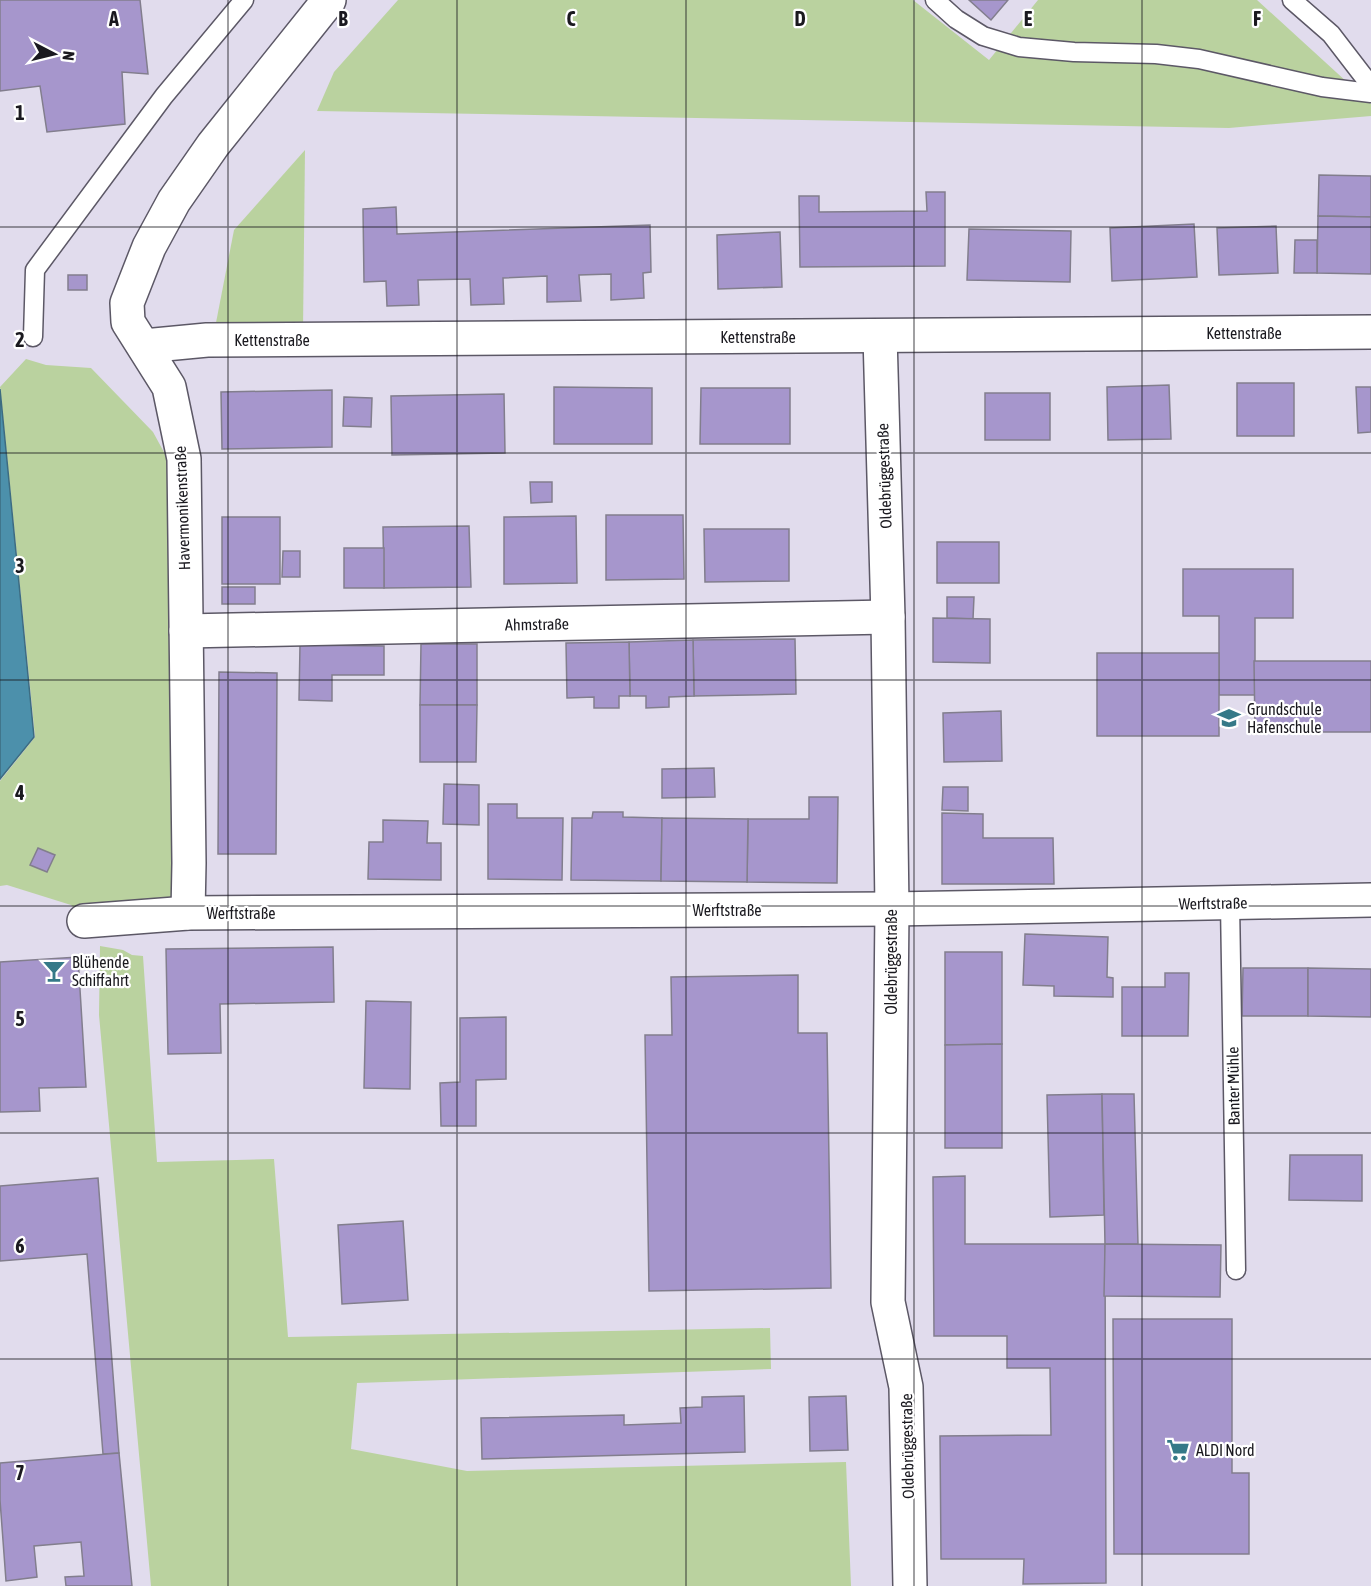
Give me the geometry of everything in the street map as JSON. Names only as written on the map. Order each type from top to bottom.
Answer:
[{"type":"street","name":"Havermonikenstraße","points":[[188,913],[184,459],[170,387],[128,322],[127,303],[149,247],[174,201],[213,145],[329,0]]},
{"type":"street","name":"Kettenstraße","points":[[144,346],[207,340],[1371,332]]},
{"type":"street","name":"Oldebrüggestraße","points":[[880,336],[888,617],[892,909],[888,1302],[906,1387],[910,1586]]},
{"type":"street","name":"Ahmstraße","points":[[186,631],[888,617]]},
{"type":"street","name":"Werftstraße","points":[[84,921],[188,913],[892,909],[1371,900]]},
{"type":"lane","points":[[33,337],[35,270],[164,96],[244,0]]},
{"type":"lane","points":[[935,0],[956,19],[983,36],[1019,47],[1074,52],[1156,54],[1199,59],[1322,87],[1371,93]]},
{"type":"lane","points":[[1292,0],[1331,34],[1371,86]]},
{"type":"lane","name":"Banter Mühle","points":[[1230,903],[1236,1270]]},
{"type":"green space","points":[[398,0],[913,0],[989,60],[1038,0],[1257,0],[1371,104],[1371,116],[1229,128],[317,111],[334,72]]},
{"type":"green space","points":[[305,150],[303,331],[214,333],[234,230]]},
{"type":"green space","points":[[26,359],[46,365],[91,368],[153,432],[171,465],[178,898],[83,916],[71,905],[7,885],[0,886],[0,781],[35,737],[0,387]]},
{"type":"green space","points":[[100,946],[143,956],[157,1162],[274,1159],[288,1337],[770,1328],[771,1369],[357,1383],[351,1449],[467,1471],[846,1462],[851,1586],[151,1586],[99,1015]]},
{"type":"water","points":[[0,389],[34,737],[0,779]]},
{"type":"building","points":[[0,0],[140,0],[148,74],[122,72],[125,124],[47,132],[40,86],[0,91]]},
{"type":"building","points":[[969,0],[1008,0],[991,20]]},
{"type":"building","points":[[1319,175],[1371,176],[1371,217],[1318,216]]},
{"type":"building","points":[[926,192],[945,192],[945,266],[800,267],[799,196],[819,196],[819,212],[927,211]]},
{"type":"building","points":[[396,207],[397,234],[650,225],[651,272],[643,273],[644,298],[611,300],[611,274],[579,275],[581,301],[547,302],[547,276],[503,278],[504,304],[471,305],[470,279],[418,280],[419,305],[387,306],[386,281],[364,282],[363,209]]},
{"type":"building","points":[[1318,216],[1371,217],[1371,274],[1317,273]]},
{"type":"building","points":[[1194,224],[1197,277],[1112,281],[1110,228]]},
{"type":"building","points":[[1276,226],[1278,273],[1219,275],[1217,228]]},
{"type":"building","points":[[969,229],[1071,231],[1070,282],[967,280]]},
{"type":"building","points":[[780,232],[782,287],[718,289],[717,235]]},
{"type":"building","points":[[1295,240],[1317,240],[1317,273],[1294,273]]},
{"type":"building","points":[[68,275],[87,275],[87,290],[68,290]]},
{"type":"building","points":[[1237,383],[1294,383],[1294,436],[1237,436]]},
{"type":"building","points":[[1169,385],[1171,439],[1108,440],[1107,387]]},
{"type":"building","points":[[554,387],[652,388],[652,444],[554,444]]},
{"type":"building","points":[[1356,387],[1371,387],[1371,432],[1358,433]]},
{"type":"building","points":[[701,388],[790,388],[790,444],[700,444]]},
{"type":"building","points":[[332,390],[332,447],[222,449],[221,392]]},
{"type":"building","points":[[985,393],[1050,393],[1050,440],[985,440]]},
{"type":"building","points":[[504,394],[505,453],[392,455],[391,396]]},
{"type":"building","points":[[344,397],[372,398],[371,427],[343,426]]},
{"type":"building","points":[[530,482],[552,482],[552,502],[531,503]]},
{"type":"building","points":[[606,515],[683,515],[684,579],[606,580]]},
{"type":"building","points":[[576,516],[577,583],[504,584],[504,517]]},
{"type":"building","points":[[222,517],[280,517],[280,584],[222,584]]},
{"type":"building","points":[[469,526],[471,587],[384,588],[383,527]]},
{"type":"building","points":[[704,529],[789,529],[789,581],[705,582]]},
{"type":"building","points":[[937,542],[999,542],[999,583],[937,583]]},
{"type":"building","points":[[344,548],[384,548],[384,588],[344,588]]},
{"type":"building","points":[[283,551],[300,551],[300,577],[282,577]]},
{"type":"building","points":[[1183,569],[1293,569],[1293,618],[1255,618],[1255,695],[1219,695],[1219,616],[1183,616]]},
{"type":"building","points":[[222,587],[255,587],[255,604],[222,604]]},
{"type":"building","points":[[947,597],[974,597],[973,619],[947,618]]},
{"type":"building","points":[[933,618],[990,619],[990,663],[933,662]]},
{"type":"building","points":[[795,639],[796,694],[694,696],[693,640]]},
{"type":"building","points":[[693,640],[694,696],[669,697],[669,707],[646,708],[646,696],[630,696],[629,642]]},
{"type":"building","points":[[629,642],[630,696],[619,696],[619,708],[594,708],[594,697],[567,698],[566,643]]},
{"type":"building","points":[[421,644],[477,644],[477,705],[420,705]]},
{"type":"building","points":[[300,645],[384,646],[384,675],[332,675],[332,701],[299,700]]},
{"type":"building","points":[[1097,653],[1219,653],[1219,736],[1097,736]]},
{"type":"building","points":[[1254,661],[1371,661],[1371,732],[1255,732]]},
{"type":"building","points":[[219,672],[277,673],[276,854],[218,854]]},
{"type":"building","points":[[420,705],[477,705],[476,762],[420,762]]},
{"type":"building","points":[[1001,711],[1002,761],[944,762],[943,713]]},
{"type":"building","points":[[714,768],[715,797],[662,798],[662,769]]},
{"type":"building","points":[[444,784],[479,785],[479,825],[443,824]]},
{"type":"building","points":[[943,787],[968,787],[968,811],[942,810]]},
{"type":"building","points":[[809,797],[838,797],[837,883],[747,882],[748,819],[809,819]]},
{"type":"building","points":[[488,804],[517,804],[517,818],[563,818],[562,880],[488,879]]},
{"type":"building","points":[[593,812],[623,812],[623,817],[662,818],[661,881],[571,880],[572,818],[592,818]]},
{"type":"building","points":[[942,813],[983,814],[983,838],[1053,838],[1054,884],[942,884]]},
{"type":"building","points":[[662,818],[748,819],[747,882],[661,881]]},
{"type":"building","points":[[383,820],[428,821],[427,843],[441,843],[441,880],[368,879],[369,842],[383,842]]},
{"type":"building","points":[[38,848],[55,855],[47,872],[30,865]]},
{"type":"building","points":[[1025,934],[1108,937],[1107,977],[1113,978],[1113,997],[1054,996],[1054,986],[1023,985]]},
{"type":"building","points":[[333,947],[334,1002],[220,1004],[221,1053],[168,1054],[166,949]]},
{"type":"building","points":[[945,952],[1002,952],[1002,1044],[945,1045]]},
{"type":"building","points":[[78,957],[86,1087],[39,1088],[40,1111],[0,1112],[0,962]]},
{"type":"building","points":[[1243,968],[1308,968],[1308,1016],[1242,1016]]},
{"type":"building","points":[[1308,968],[1371,969],[1371,1017],[1308,1016]]},
{"type":"building","points":[[1165,973],[1189,973],[1188,1036],[1122,1036],[1122,987],[1165,987]]},
{"type":"building","points":[[798,975],[798,1033],[827,1033],[831,1288],[649,1291],[645,1035],[672,1035],[671,977]]},
{"type":"building","points":[[366,1001],[411,1002],[410,1089],[364,1088]]},
{"type":"building","points":[[506,1017],[506,1079],[476,1080],[476,1126],[441,1126],[440,1083],[460,1082],[460,1018]]},
{"type":"building","points":[[1002,1044],[1002,1148],[945,1148],[945,1045]]},
{"type":"building","points":[[1102,1094],[1104,1215],[1050,1217],[1047,1095]]},
{"type":"building","points":[[1102,1094],[1134,1094],[1138,1244],[1105,1244]]},
{"type":"building","points":[[1290,1155],[1362,1155],[1362,1201],[1289,1200]]},
{"type":"building","points":[[965,1176],[965,1244],[1105,1244],[1106,1583],[1023,1584],[1024,1559],[941,1559],[940,1436],[1051,1435],[1050,1368],[1007,1368],[1007,1336],[934,1336],[933,1177]]},
{"type":"building","points":[[98,1178],[119,1453],[103,1454],[87,1254],[0,1261],[0,1186]]},
{"type":"building","points":[[403,1221],[408,1300],[342,1304],[338,1225]]},
{"type":"building","points":[[1105,1244],[1221,1245],[1220,1297],[1104,1296]]},
{"type":"building","points":[[1113,1319],[1232,1319],[1232,1473],[1249,1473],[1249,1554],[1114,1554]]},
{"type":"building","points":[[744,1396],[745,1452],[482,1459],[481,1418],[624,1415],[624,1425],[681,1423],[680,1408],[702,1407],[702,1397]]},
{"type":"building","points":[[846,1396],[848,1450],[810,1451],[809,1397]]},
{"type":"building","points":[[119,1453],[132,1586],[66,1586],[65,1577],[84,1576],[81,1542],[34,1546],[37,1577],[6,1581],[0,1500],[0,1463]]},
{"type":"place","name":"Grundschule Hafenschule","points":[[1229,718]]},
{"type":"place","name":"Blühende Schiffahrt","points":[[54,971]]},
{"type":"place","name":"ALDI Nord","points":[[1178,1450]]}]
